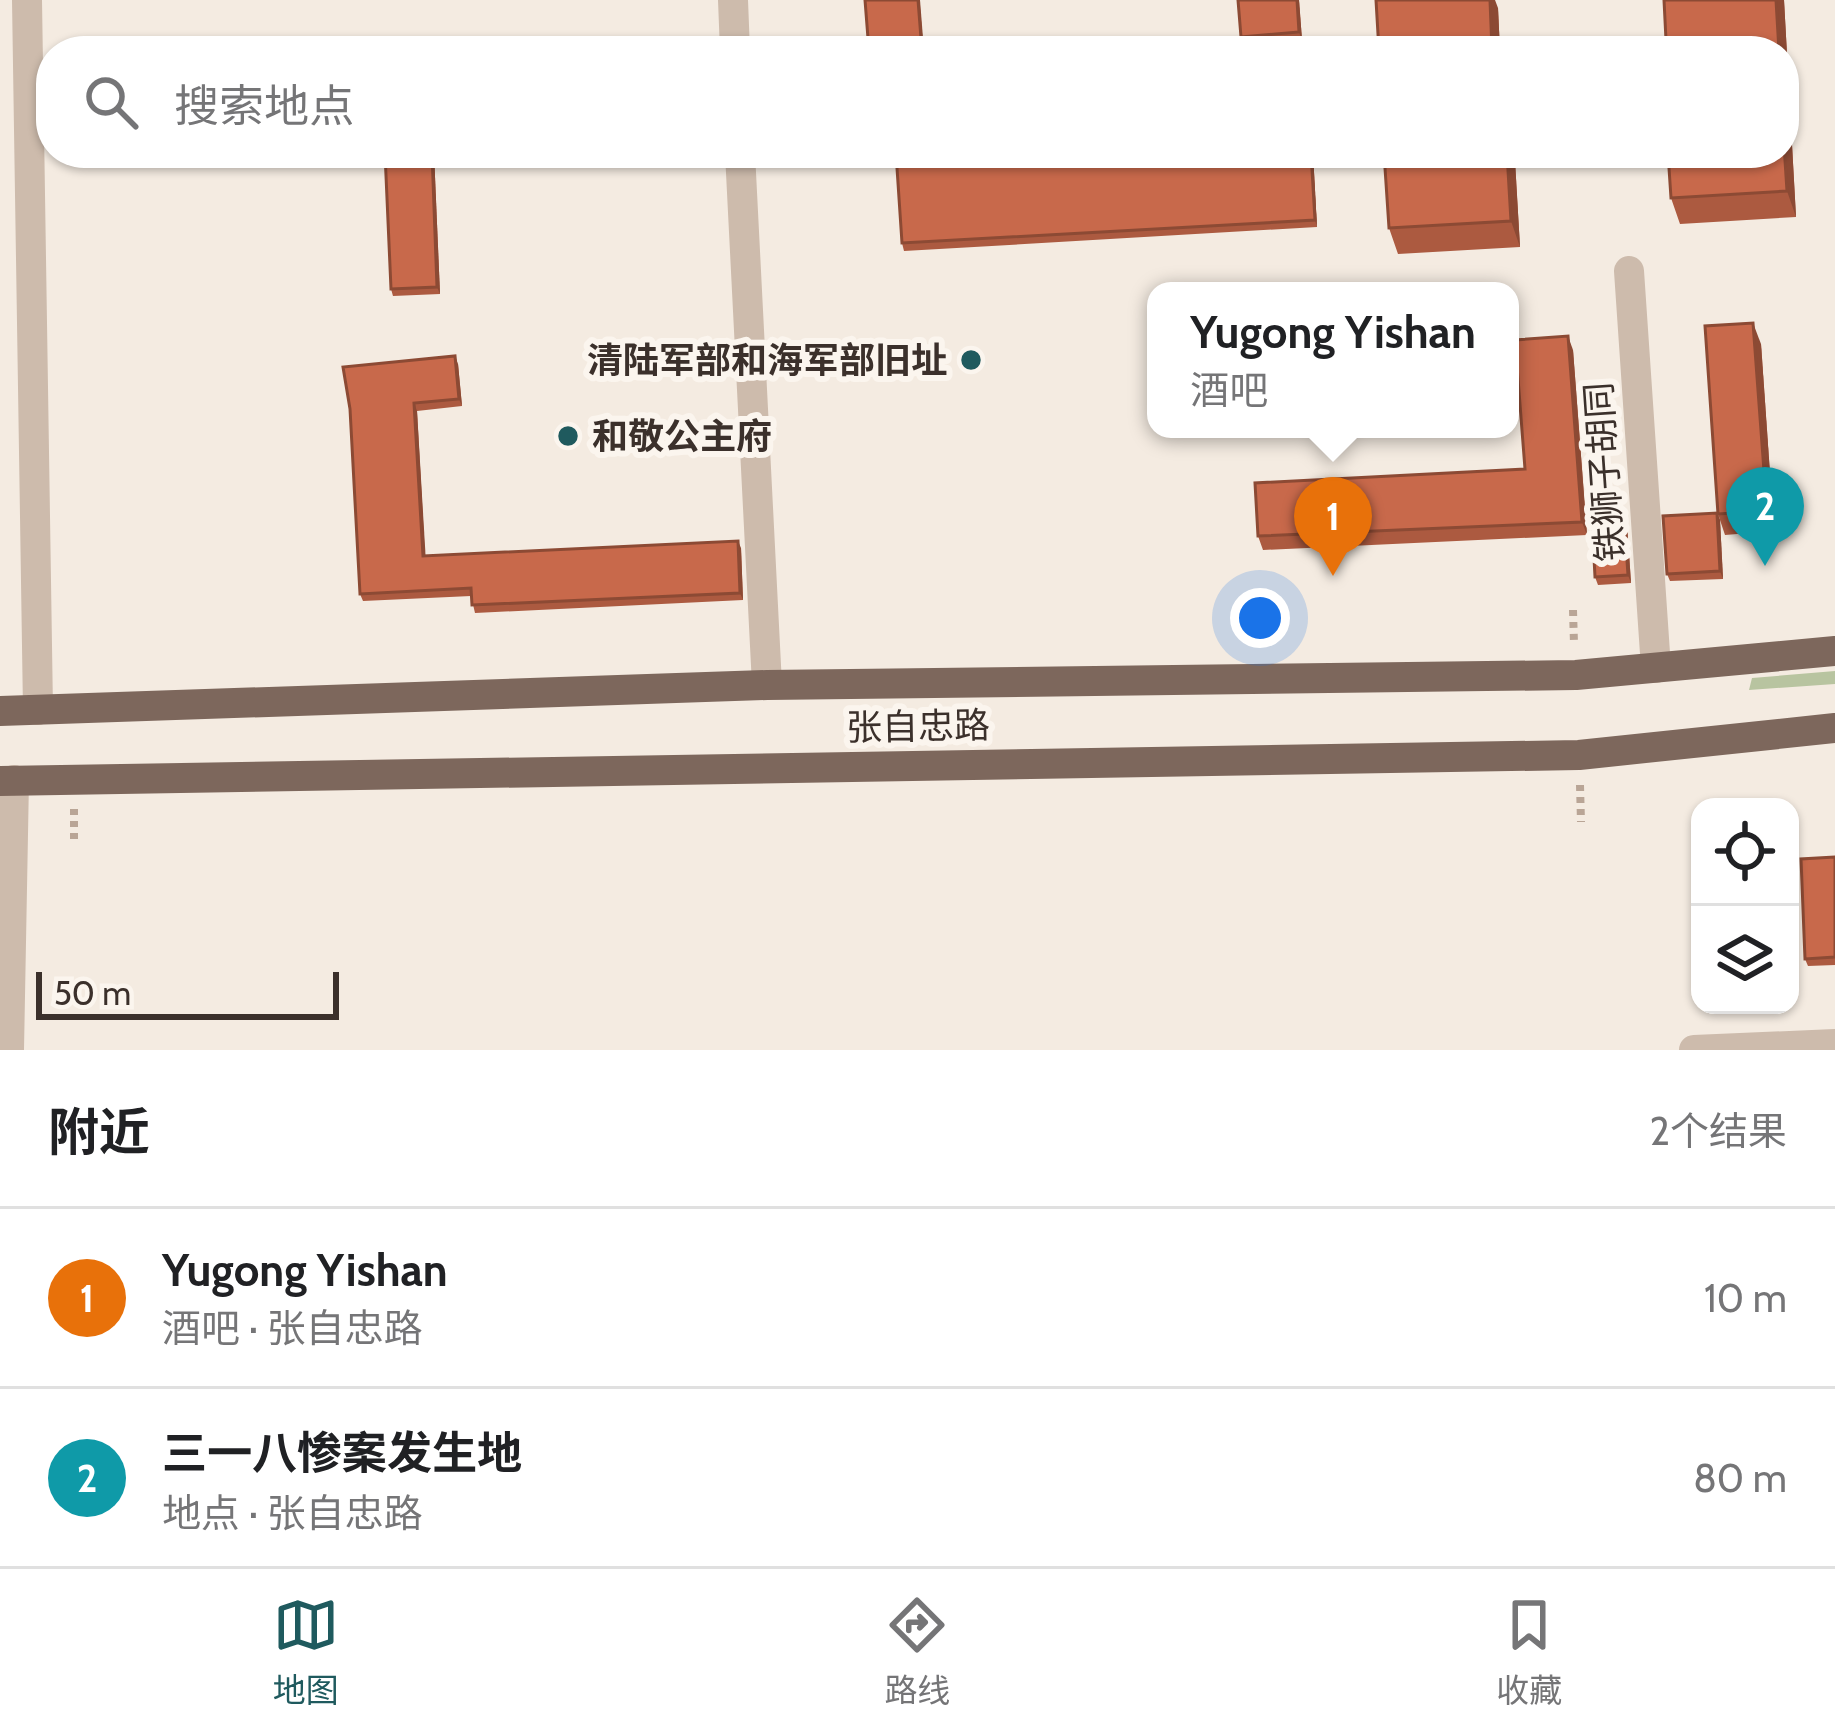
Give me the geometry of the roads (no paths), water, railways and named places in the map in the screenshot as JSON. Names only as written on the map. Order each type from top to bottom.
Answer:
[{"type":"main road","name":"张自忠路","points":[[0,711],[767,685],[1576,675],[1835,651]]},
{"type":"main road","name":"张自忠路","points":[[7,781],[1579,755],[1835,728]]},
{"type":"lane","points":[[27,0],[38,710]]},
{"type":"lane","points":[[733,0],[734,36]]},
{"type":"lane","points":[[741,168],[767,685]]},
{"type":"lane","name":"铁狮子胡同","points":[[1629,271],[1656,668]]},
{"type":"lane","points":[[7,781],[9,1050]]},
{"type":"lane","points":[[1694,1050],[1835,1044]]},
{"type":"place","name":"清陆军部和海军部旧址","points":[[971,360]]},
{"type":"place","name":"和敬公主府","points":[[568,436]]},
{"type":"place","name":"三一八惨案发生地","points":[[1765,566]]},
{"type":"place","name":"Yugong Yishan","points":[[1333,576]]}]
